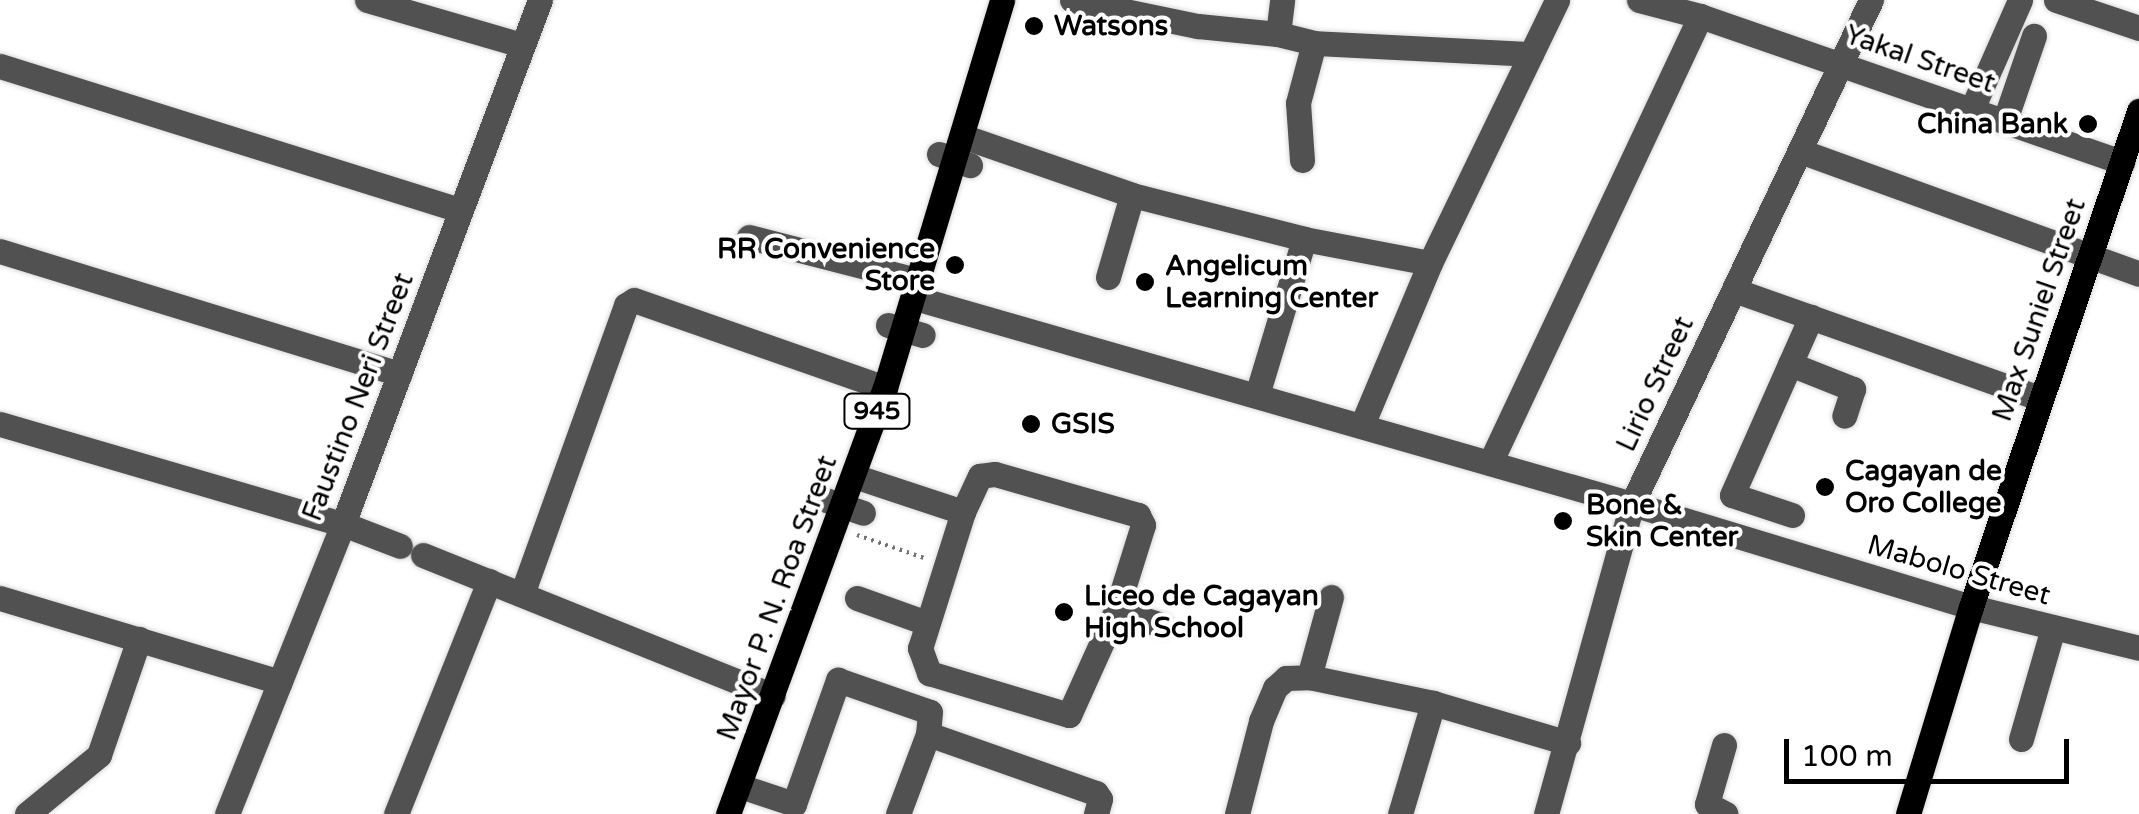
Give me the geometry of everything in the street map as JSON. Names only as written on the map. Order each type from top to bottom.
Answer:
[{"type":"main road","name":"Mayor P. N. Roa Street","points":[[728,814],[842,512],[905,330],[1001,3]]},
{"type":"main road","name":"Max Suniel Street","points":[[1908,814],[1970,607],[2139,112]]},
{"type":"street","points":[[367,0],[522,46]]},
{"type":"street","name":"Faustino Neri Street","points":[[227,814],[343,524],[540,0]]},
{"type":"street","points":[[1072,0],[1198,26],[1278,34],[1314,43],[1531,54]]},
{"type":"street","points":[[1278,34],[1282,0]]},
{"type":"street","points":[[1362,425],[1430,264],[1557,0]]},
{"type":"street","name":"Yakal Street","points":[[1639,0],[1700,16],[2122,162]]},
{"type":"street","name":"Lirio Street","points":[[1546,814],[1632,504],[1844,65],[1871,0]]},
{"type":"street","points":[[1972,108],[2020,0]]},
{"type":"street","points":[[2056,0],[2139,28]]},
{"type":"street","points":[[1490,463],[1700,16]]},
{"type":"street","points":[[2005,120],[2034,36]]},
{"type":"street","points":[[1302,160],[1298,103],[1314,43]]},
{"type":"street","points":[[0,66],[460,210]]},
{"type":"street","points":[[1800,151],[2139,274]]},
{"type":"street","points":[[957,154],[1304,239],[1430,264]]},
{"type":"street","points":[[1108,276],[1132,195]]},
{"type":"street","name":"Mabolo Street","points":[[750,237],[1257,395],[1970,607],[2139,648]]},
{"type":"street","points":[[1257,395],[1304,239]]},
{"type":"street","points":[[0,250],[399,374]]},
{"type":"street","points":[[1734,290],[2040,398]]},
{"type":"street","points":[[522,594],[626,305],[634,300],[885,388]]},
{"type":"street","points":[[1792,514],[1732,495],[1811,317]]},
{"type":"street","points":[[1790,364],[1853,390],[1844,416]]},
{"type":"street","points":[[0,424],[343,524],[774,696]]},
{"type":"street","points":[[986,473],[1138,516],[1143,525],[1116,612],[1069,715],[929,672],[920,648],[946,566],[963,512],[980,476],[986,473]]},
{"type":"street","points":[[854,476],[963,512]]},
{"type":"street","points":[[396,814],[489,581]]},
{"type":"street","points":[[1309,677],[1332,597]]},
{"type":"street","points":[[0,598],[280,682]]},
{"type":"street","points":[[856,598],[927,623]]},
{"type":"street","points":[[1116,612],[1162,625]]},
{"type":"street","points":[[2021,740],[2053,628]]},
{"type":"street","points":[[27,814],[99,756],[138,640]]},
{"type":"street","points":[[1236,814],[1275,688],[1286,678],[1309,677],[1433,703],[1568,743]]},
{"type":"street","points":[[740,786],[794,804],[838,680],[933,716],[898,814]]},
{"type":"street","points":[[1400,814],[1433,703]]},
{"type":"street","points":[[928,734],[1096,794],[1100,799],[1096,814]]},
{"type":"street","points":[[1724,745],[1707,804],[1726,814]]},
{"type":"path","points":[[842,512],[946,566]]},
{"type":"place","name":"Watsons","points":[[1034,26]]},
{"type":"place","name":"China Bank","points":[[2088,124]]},
{"type":"place","name":"RR Convenience Store","points":[[955,265]]},
{"type":"place","name":"Angelicum Learning Center","points":[[1145,282]]},
{"type":"place","name":"GSIS","points":[[1031,424]]},
{"type":"place","name":"Cagayan de Oro College","points":[[1825,487]]},
{"type":"place","name":"Bone & Skin Center","points":[[1563,521]]},
{"type":"place","name":"Liceo de Cagayan High School","points":[[1064,612]]}]
